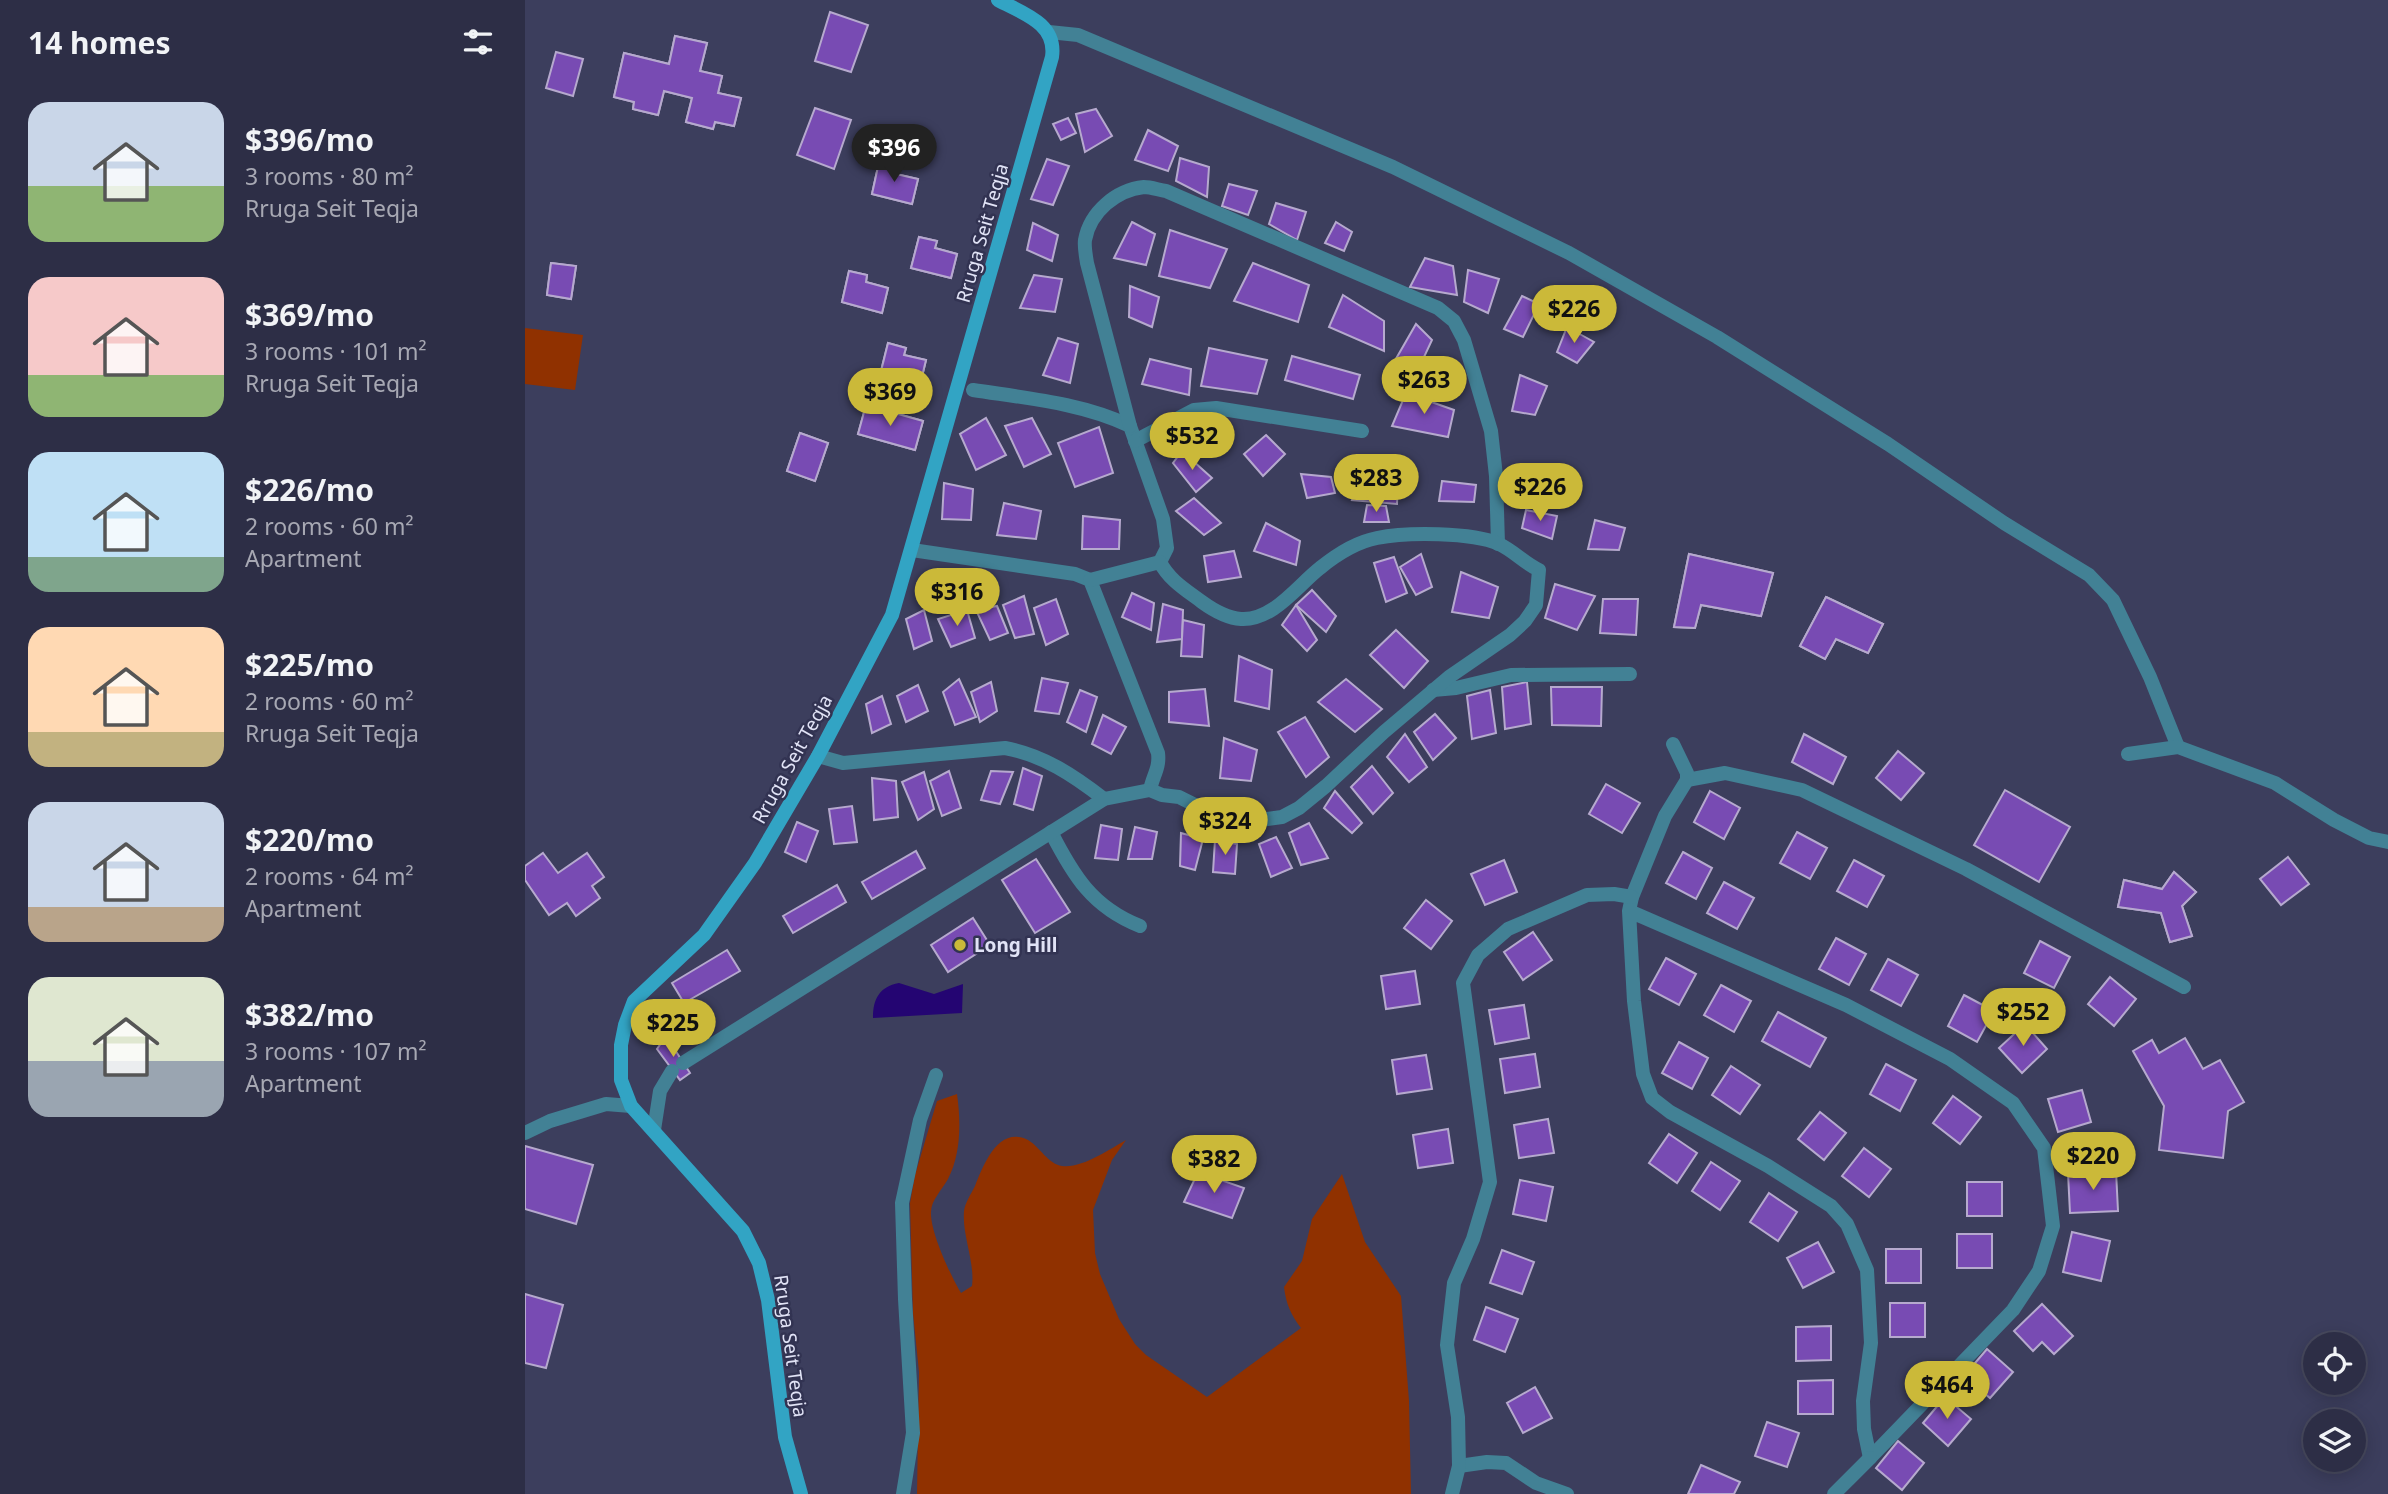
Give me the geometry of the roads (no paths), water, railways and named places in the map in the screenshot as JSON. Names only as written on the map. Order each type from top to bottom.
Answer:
[{"type":"main road","points":[[998,0],[1036,21],[1049,32]]},
{"type":"main road","name":"Rruga Seit Teqja","points":[[801,1494],[785,1437],[768,1300],[759,1263],[743,1231],[631,1106],[621,1080],[621,1045],[634,1001],[704,935],[755,863],[818,756],[892,615],[1052,57],[1049,32]]},
{"type":"street","points":[[1049,32],[1078,35],[1393,167],[1569,253],[1717,337],[1888,444],[2004,523],[2089,575],[2113,600],[2150,677],[2178,747]]},
{"type":"street","points":[[912,550],[1076,575],[1090,580],[1160,562],[1167,548],[1163,519],[1130,426],[1087,263],[1085,242],[1092,222],[1104,204],[1125,192],[1146,187],[1166,191],[1439,308],[1454,321],[1464,340],[1491,431],[1496,477],[1498,544]]},
{"type":"street","points":[[973,390],[1106,415],[1130,426]]},
{"type":"street","points":[[1135,441],[1194,411],[1216,408],[1362,431]]},
{"type":"street","points":[[654,1130],[660,1091],[678,1067],[1104,799],[1150,790],[1179,797],[1215,815],[1244,822],[1282,817],[1299,808],[1432,690],[1510,635],[1525,621],[1536,605],[1539,570],[1498,544],[1482,539],[1402,535],[1375,538],[1336,556],[1264,614],[1242,620],[1227,616],[1209,606],[1166,574],[1160,562]]},
{"type":"street","points":[[1090,580],[1158,753],[1160,765],[1153,776],[1150,790]]},
{"type":"street","points":[[1432,690],[1456,688],[1510,675],[1630,674]]},
{"type":"street","points":[[1673,744],[1687,773],[1687,780],[1665,816],[1630,904],[1635,1001],[1643,1074],[1652,1098],[1670,1112],[1768,1166],[1831,1206],[1847,1224],[1867,1270],[1871,1343],[1863,1401],[1864,1429],[1870,1458]]},
{"type":"street","points":[[2128,754],[2178,747],[2275,783],[2346,826],[2369,838],[2388,842]]},
{"type":"street","points":[[818,756],[843,764],[1005,748],[1028,752],[1051,763],[1073,775],[1104,799]]},
{"type":"street","points":[[1687,780],[1725,773],[1802,790],[1966,869],[2184,987]]},
{"type":"street","points":[[1051,832],[1062,856],[1080,883],[1116,914],[1140,926]]},
{"type":"street","points":[[1452,1494],[1459,1466],[1458,1416],[1447,1345],[1454,1283],[1473,1239],[1490,1182],[1463,983],[1478,955],[1508,929],[1587,895],[1614,894],[1630,904],[1846,1005],[1950,1059],[2013,1103],[2044,1148],[2053,1226],[2039,1271],[2013,1310],[1834,1494]]},
{"type":"street","points":[[903,1494],[913,1433],[902,1203],[919,1120],[936,1076]]},
{"type":"street","points":[[525,1133],[550,1121],[606,1104],[631,1106]]},
{"type":"street","points":[[1459,1466],[1506,1462],[1536,1483],[1567,1494]]},
{"type":"place","name":"Long Hill","points":[[960,945]]}]
